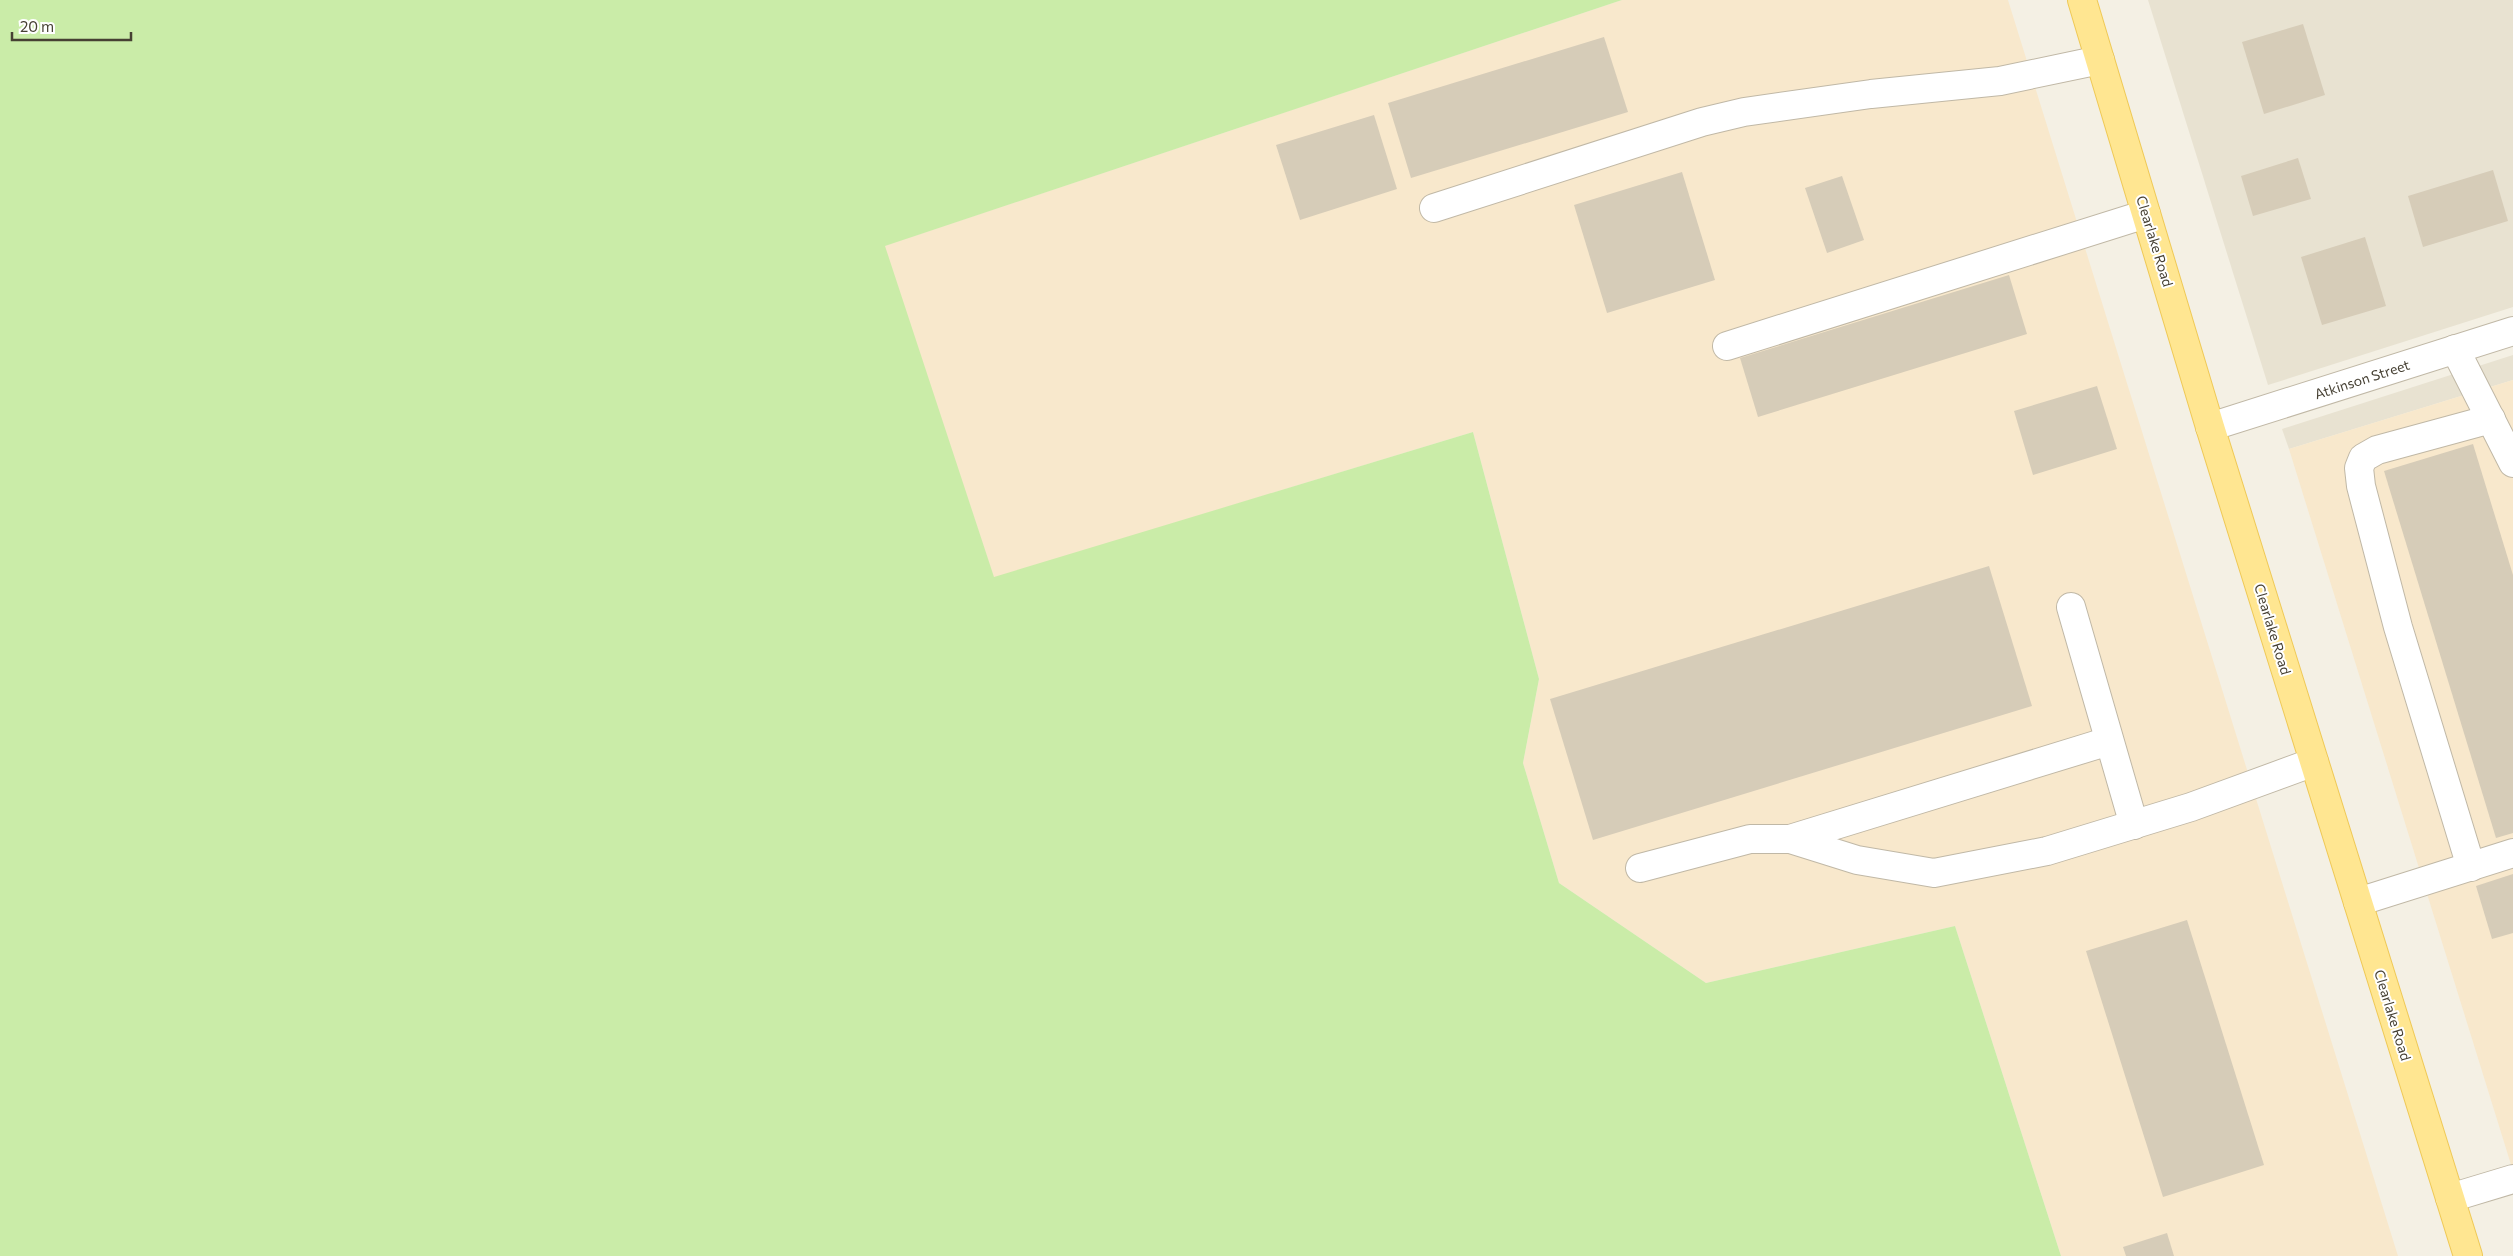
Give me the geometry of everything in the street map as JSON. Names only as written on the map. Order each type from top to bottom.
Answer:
[{"type":"main road","name":"Clearlake Road","points":[[2082,0],[2210,427],[2468,1256]]},
{"type":"street","points":[[1434,208],[1702,122],[1744,112],[1871,94],[2000,81],[2100,60]]},
{"type":"street","points":[[1726,346],[2146,214]]},
{"type":"street","name":"Atkinson Street","points":[[2210,427],[2513,331]]},
{"type":"street","points":[[2455,349],[2513,463]]},
{"type":"street","points":[[2471,866],[2398,627],[2361,486],[2359,468],[2363,458],[2377,450],[2491,419]]},
{"type":"street","points":[[2071,607],[2134,824]]},
{"type":"street","points":[[1640,868],[1750,840],[1790,839],[2109,741]]},
{"type":"street","points":[[1790,839],[1857,860],[1934,873],[2047,851],[2192,807],[2314,762]]},
{"type":"street","points":[[2358,902],[2513,853]]},
{"type":"street","points":[[2450,1198],[2513,1179]]},
{"type":"shaded area","points":[[1622,0],[2008,0],[2398,1256],[2061,1256],[1955,926],[1706,983],[1559,883],[1523,763],[1539,679],[1473,432],[994,578],[884,246]]},
{"type":"shaded area","points":[[2148,0],[2513,0],[2513,307],[2268,385]]},
{"type":"shaded area","points":[[2513,355],[2513,380],[2289,449],[2282,429]]},
{"type":"shaded area","points":[[2513,380],[2513,1171],[2289,449]]},
{"type":"green space","points":[[0,0],[1622,0],[885,246],[994,577],[1473,432],[1539,679],[1523,763],[1559,883],[1706,983],[1955,926],[2061,1256],[0,1256]]},
{"type":"building","points":[[2303,24],[2325,95],[2264,114],[2242,42]]},
{"type":"building","points":[[1604,37],[1628,112],[1411,178],[1388,103]]},
{"type":"building","points":[[1374,115],[1397,189],[1300,220],[1276,145]]},
{"type":"building","points":[[2298,158],[2311,199],[2253,216],[2241,176]]},
{"type":"building","points":[[2493,170],[2508,221],[2423,247],[2408,196]]},
{"type":"building","points":[[1682,172],[1715,280],[1607,313],[1574,205]]},
{"type":"building","points":[[1842,176],[1864,240],[1827,253],[1805,188]]},
{"type":"building","points":[[2365,237],[2386,306],[2322,325],[2301,257]]},
{"type":"building","points":[[2009,275],[2027,334],[1758,417],[1740,358]]},
{"type":"building","points":[[2097,386],[2117,449],[2033,475],[2014,411]]},
{"type":"building","points":[[2473,444],[2513,575],[2513,833],[2496,838],[2384,471]]},
{"type":"building","points":[[1989,566],[2032,706],[1593,840],[1550,699]]},
{"type":"building","points":[[2513,874],[2513,933],[2492,939],[2476,886]]},
{"type":"building","points":[[2187,920],[2264,1165],[2163,1197],[2086,951]]},
{"type":"building","points":[[2167,1233],[2174,1256],[2126,1256],[2123,1247]]}]
